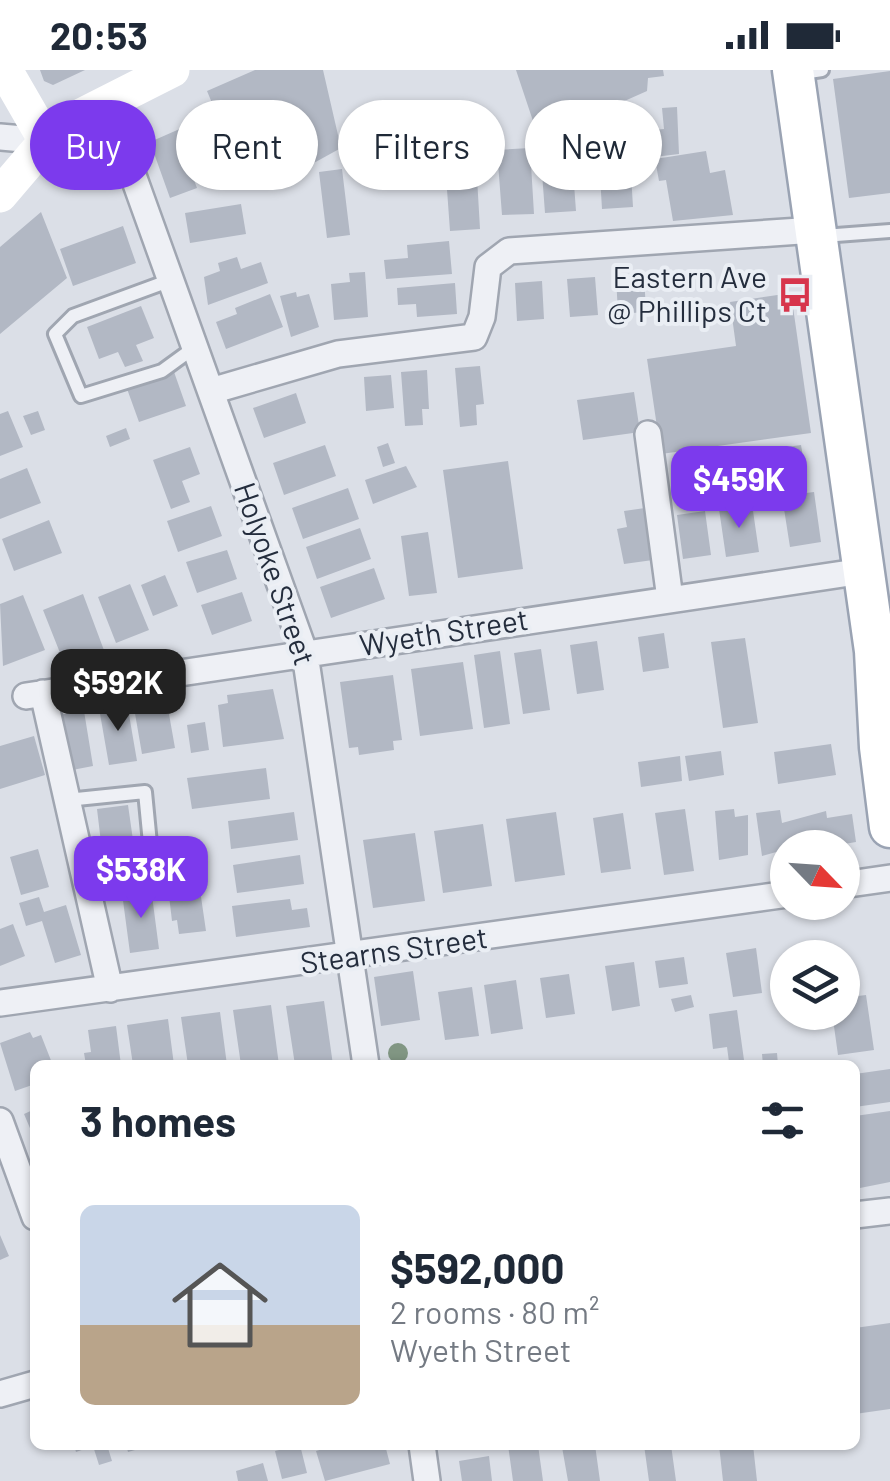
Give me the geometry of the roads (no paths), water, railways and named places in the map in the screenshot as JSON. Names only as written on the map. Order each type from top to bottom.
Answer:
[{"type":"main road","points":[[5,70],[30,113]]},
{"type":"main road","points":[[109,100],[172,70]]},
{"type":"main road","points":[[803,71],[815,234],[863,571],[883,651],[880,748],[890,827]]},
{"type":"main road","points":[[0,195],[30,160]]},
{"type":"street","points":[[0,137],[30,140]]},
{"type":"street","name":"Holyoke Street","points":[[136,190],[305,654],[365,1060]]},
{"type":"street","points":[[211,391],[338,354],[474,336],[482,318],[488,266],[509,251],[815,234]]},
{"type":"street","points":[[648,434],[670,599]]},
{"type":"street","name":"Wyeth Street","points":[[67,800],[34,695],[863,571]]},
{"type":"street","points":[[67,800],[110,989]]},
{"type":"street","points":[[860,883],[890,878]]},
{"type":"street","name":"Stearns Street","points":[[0,1003],[770,897]]},
{"type":"street","points":[[0,1121],[30,1203]]},
{"type":"street","points":[[860,1214],[890,1211]]},
{"type":"street","points":[[0,1394],[30,1385]]},
{"type":"street","points":[[423,1450],[427,1481]]},
{"type":"lane","points":[[815,234],[890,231]]},
{"type":"lane","points":[[171,280],[73,316],[55,334],[82,396],[162,371],[195,347]]},
{"type":"lane","points":[[67,800],[145,792],[152,864],[83,870]]},
{"type":"place","name":"Eastern Ave @ Phillips Ct","points":[[795,295]]}]
